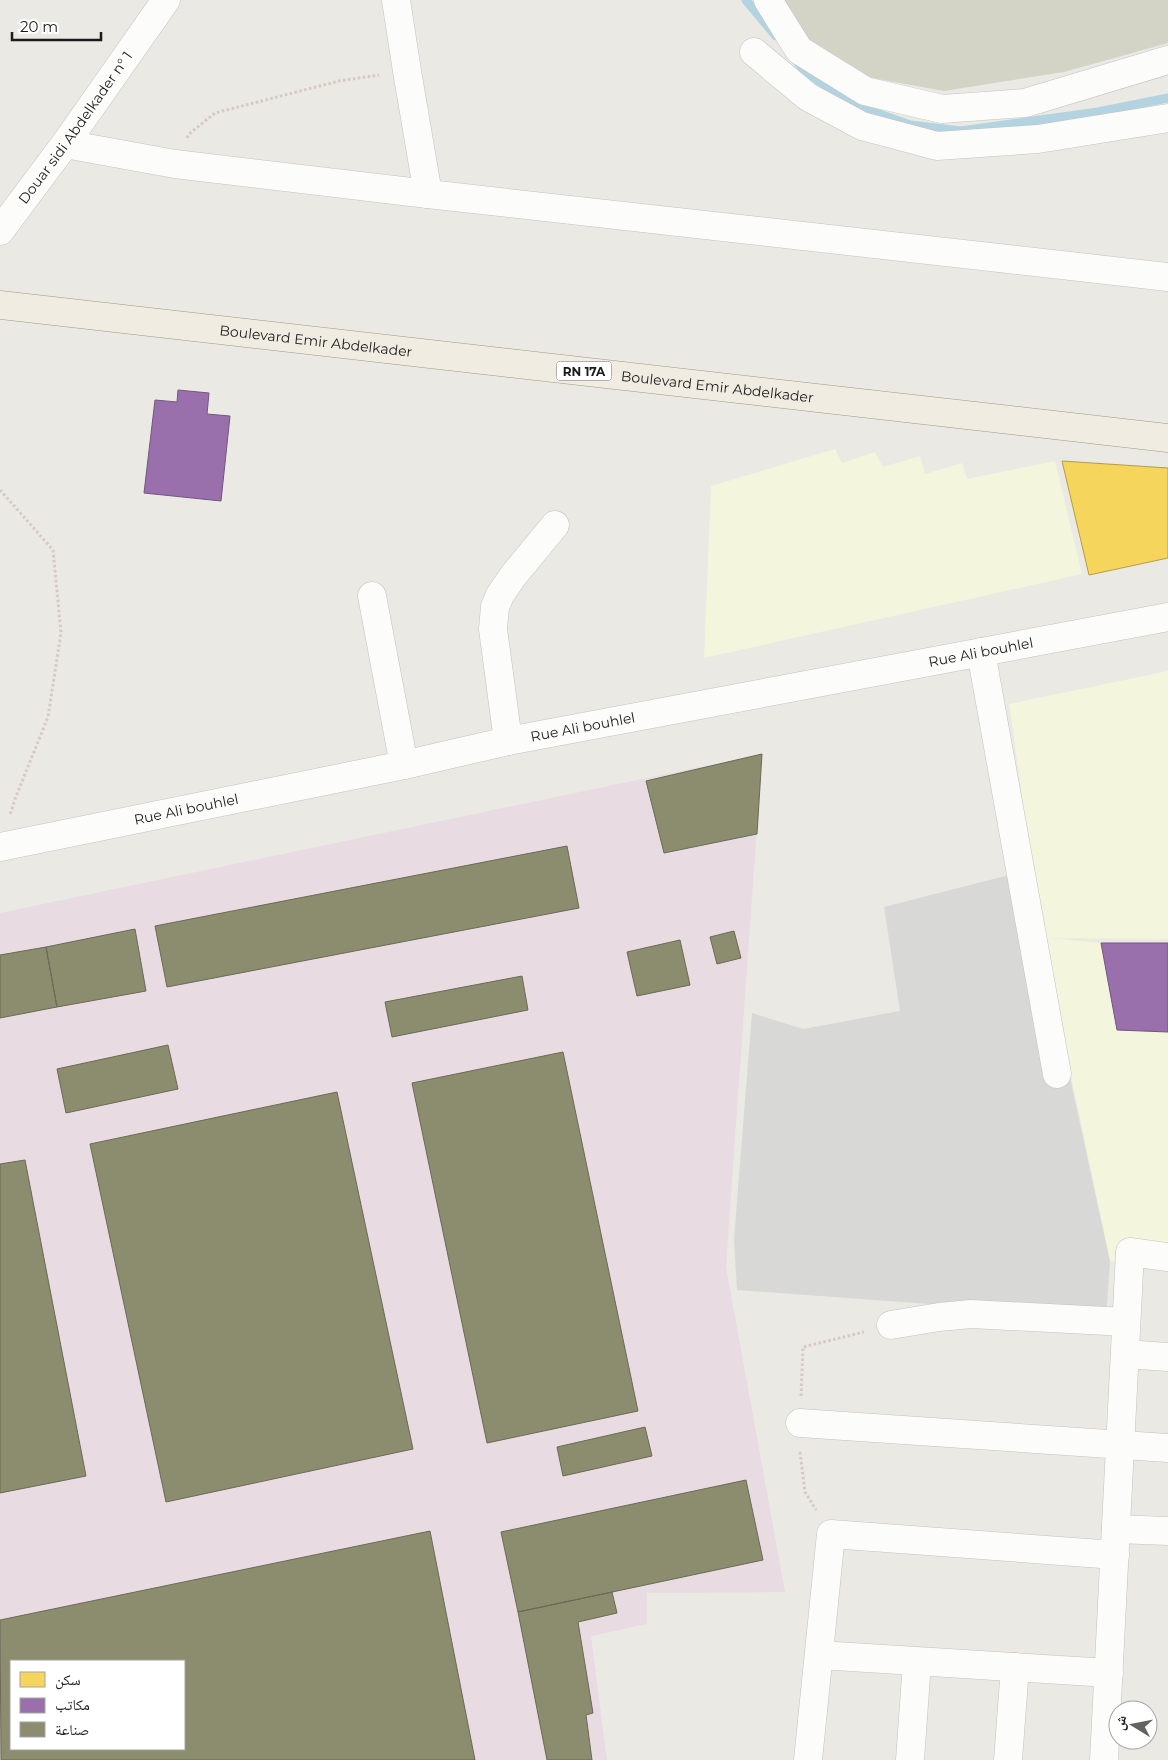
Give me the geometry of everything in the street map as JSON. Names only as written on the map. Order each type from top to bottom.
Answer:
[{"type":"main road","name":"Boulevard Emir Abdelkader","points":[[0,305],[1168,438]]},
{"type":"street","name":"Douar sidi Abdelkader n° 1","points":[[0,231],[65,144],[166,0]]},
{"type":"street","points":[[396,0],[406,71],[428,194]]},
{"type":"street","points":[[768,0],[799,50],[865,91],[942,109],[1025,103],[1168,60]]},
{"type":"street","points":[[754,52],[808,97],[862,126],[937,146],[1038,139],[1168,118]]},
{"type":"street","points":[[65,144],[175,164],[1168,277]]},
{"type":"street","points":[[508,741],[493,629],[495,607],[500,595],[513,576],[555,525]]},
{"type":"street","points":[[372,596],[404,765]]},
{"type":"street","name":"Rue Ali bouhlel","points":[[0,847],[404,765],[508,741],[1168,617]]},
{"type":"street","points":[[981,652],[1057,1074]]},
{"type":"street","points":[[1104,1760],[1130,1252],[1168,1256]]},
{"type":"street","points":[[891,1325],[938,1316],[971,1314],[1126,1322]]},
{"type":"street","points":[[1125,1354],[1168,1357]]},
{"type":"street","points":[[800,1423],[1168,1448]]},
{"type":"street","points":[[1116,1528],[1168,1532]]},
{"type":"street","points":[[808,1760],[831,1534],[1115,1555]]},
{"type":"street","points":[[819,1655],[1109,1673]]},
{"type":"street","points":[[910,1760],[917,1662]]},
{"type":"street","points":[[1008,1760],[1015,1667]]},
{"type":"path","points":[[175,164],[189,134],[215,113],[339,81],[406,71]]},
{"type":"path","points":[[0,490],[53,550],[61,633],[48,717],[15,799],[0,847]]},
{"type":"shaded area","points":[[781,0],[1168,0],[1168,43],[1064,72],[944,91],[861,76],[811,45]]},
{"type":"shaded area","points":[[835,449],[842,463],[875,452],[883,467],[920,456],[925,474],[962,463],[967,479],[1055,461],[1082,574],[704,658],[711,486]]},
{"type":"shaded area","points":[[1168,671],[1168,939],[1050,938],[1101,943],[1117,1030],[1168,1032],[1168,1263],[1110,1261],[1042,938],[1009,704]]},
{"type":"shaded area","points":[[762,754],[726,1267],[785,1592],[647,1593],[647,1624],[591,1636],[607,1760],[0,1760],[0,913]]},
{"type":"shaded area","points":[[1025,871],[1110,1261],[1106,1317],[737,1290],[734,1239],[752,1013],[803,1029],[900,1011],[884,907]]},
{"type":"building: سكن","points":[[1062,461],[1168,468],[1168,558],[1089,575]]},
{"type":"building: مكاتب","points":[[178,390],[209,393],[207,414],[230,416],[221,501],[144,493],[155,400],[177,402]]},
{"type":"building: مكاتب","points":[[1101,943],[1168,943],[1168,1032],[1117,1030]]},
{"type":"building: صناعة","points":[[762,754],[757,834],[664,853],[646,781]]},
{"type":"building: صناعة","points":[[567,846],[579,908],[167,987],[155,926]]},
{"type":"building: صناعة","points":[[135,929],[146,991],[57,1007],[46,947]]},
{"type":"building: صناعة","points":[[734,931],[741,958],[717,964],[710,937]]},
{"type":"building: صناعة","points":[[680,940],[690,985],[637,996],[627,952]]},
{"type":"building: صناعة","points":[[46,947],[57,1007],[0,1018],[0,955]]},
{"type":"building: صناعة","points":[[522,976],[528,1010],[392,1037],[385,1002]]},
{"type":"building: صناعة","points":[[168,1045],[178,1089],[66,1113],[57,1069]]},
{"type":"building: صناعة","points":[[563,1052],[638,1411],[487,1443],[412,1083]]},
{"type":"building: صناعة","points":[[337,1092],[413,1449],[166,1502],[90,1144]]},
{"type":"building: صناعة","points":[[25,1160],[86,1476],[0,1493],[0,1164]]},
{"type":"building: صناعة","points":[[645,1427],[652,1456],[563,1476],[557,1447]]},
{"type":"building: صناعة","points":[[746,1480],[763,1560],[518,1612],[501,1532]]},
{"type":"building: صناعة","points":[[430,1531],[475,1760],[1,1760],[0,1620]]},
{"type":"building: صناعة","points":[[612,1592],[617,1613],[578,1622],[593,1713],[586,1715],[592,1760],[547,1760],[518,1612]]},
{"type":"waterway","points":[[746,0],[776,36]]},
{"type":"waterway","points":[[796,60],[803,69],[851,104],[910,125],[961,131],[1098,112],[1168,98]]}]
